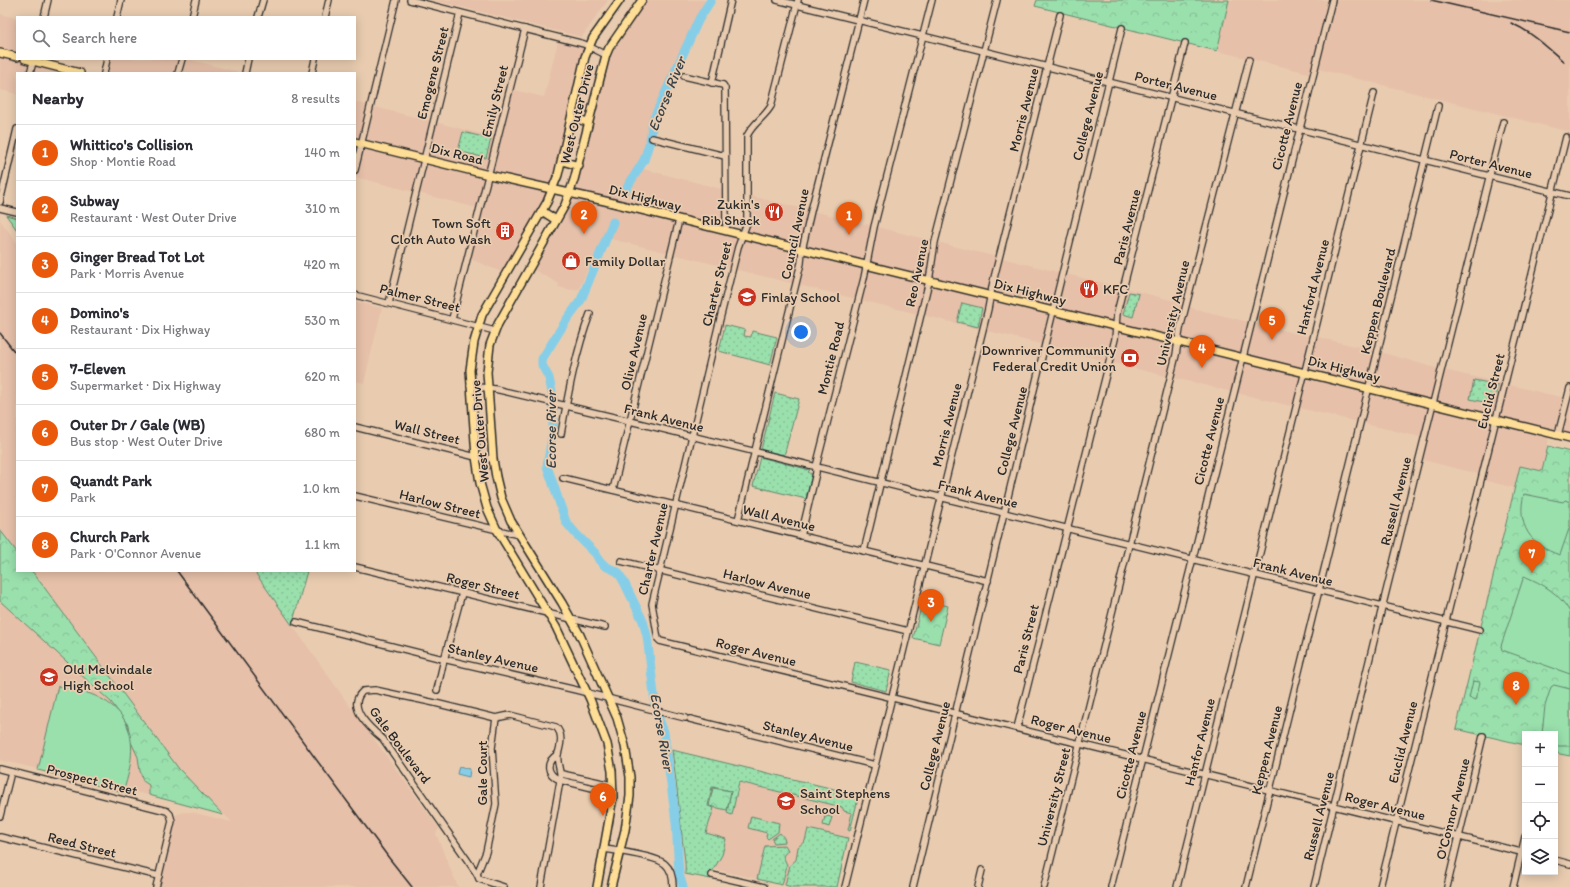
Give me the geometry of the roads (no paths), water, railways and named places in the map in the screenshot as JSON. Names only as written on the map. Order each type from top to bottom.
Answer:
[{"type":"main road","name":"West Outer Drive","points":[[597,887],[613,793],[612,771],[607,744],[587,693],[549,614],[497,530],[487,508],[480,483],[476,457],[470,386],[471,356],[478,326],[490,300],[542,211],[552,189],[562,161],[585,57],[592,38],[620,0]]},
{"type":"main road","name":"West Outer Drive","points":[[611,887],[628,813],[630,777],[622,735],[608,698],[571,619],[511,521],[502,498],[493,459],[488,387],[488,359],[495,330],[514,293],[565,205],[570,193],[579,166],[588,122],[609,48],[642,0]]},
{"type":"main road","points":[[0,53],[16,57]]},
{"type":"main road","points":[[33,60],[76,72]]},
{"type":"main road","points":[[572,118],[588,122]]},
{"type":"main road","name":"Dix Road","points":[[358,142],[489,175],[552,189]]},
{"type":"main road","points":[[562,161],[579,166]]},
{"type":"main road","name":"Dix Highway","points":[[552,189],[1570,438]]},
{"type":"main road","points":[[542,211],[556,220]]},
{"type":"street","points":[[44,16],[48,0]]},
{"type":"street","points":[[117,16],[121,0]]},
{"type":"street","points":[[192,16],[196,0]]},
{"type":"street","points":[[258,16],[263,0]]},
{"type":"street","points":[[325,16],[329,0]]},
{"type":"street","points":[[356,161],[358,142],[396,0]]},
{"type":"street","points":[[410,0],[584,44],[606,55]]},
{"type":"street","points":[[712,83],[731,0]]},
{"type":"street","name":"Porter Avenue","points":[[777,0],[797,2],[922,36],[1570,196]]},
{"type":"street","name":"Council Avenue","points":[[738,520],[801,263],[802,250],[864,0]]},
{"type":"street","name":"Montie Road","points":[[800,536],[816,473],[816,467],[865,277],[876,219],[932,0]]},
{"type":"street","name":"Reo Avenue","points":[[864,552],[928,281],[935,242],[997,0]]},
{"type":"street","name":"Cicotte Avenue","points":[[1111,887],[1298,129],[1332,0]]},
{"type":"street","name":"Charter Street","points":[[685,464],[742,235],[747,223],[747,136],[753,125],[766,114],[771,106],[797,2]]},
{"type":"street","name":"Emogene Street","points":[[389,303],[460,13]]},
{"type":"street","name":"Morris Avenue","points":[[845,887],[1060,15]]},
{"type":"street","name":"College Avenue","points":[[913,887],[1122,28]]},
{"type":"street","name":"Emily Street","points":[[452,319],[525,29]]},
{"type":"street","name":"Paris Avenue","points":[[1060,556],[1115,339],[1117,313],[1185,43]]},
{"type":"street","points":[[30,72],[33,60]]},
{"type":"street","points":[[104,72],[107,60]]},
{"type":"street","points":[[178,72],[182,60]]},
{"type":"street","points":[[245,72],[248,60]]},
{"type":"street","points":[[312,72],[315,60]]},
{"type":"street","name":"University Avenue","points":[[1123,572],[1248,60]]},
{"type":"street","points":[[684,76],[724,86],[726,231]]},
{"type":"street","name":"Hanford Avenue","points":[[1247,603],[1374,93]]},
{"type":"street","name":"Keppen Boulevard","points":[[1312,618],[1438,106]]},
{"type":"street","name":"Russell Avenue","points":[[1314,887],[1382,606],[1503,122]]},
{"type":"street","points":[[0,202],[16,134]]},
{"type":"street","name":"Euclid Street","points":[[1438,650],[1566,137]]},
{"type":"street","points":[[652,138],[725,156]]},
{"type":"street","points":[[0,208],[16,212]]},
{"type":"street","name":"Olive Avenue","points":[[614,490],[679,220]]},
{"type":"street","name":"Palmer Street","points":[[356,295],[495,330]]},
{"type":"street","points":[[562,434],[584,329],[590,314]]},
{"type":"street","name":"Frank Avenue","points":[[470,386],[488,387],[630,421],[1480,630]]},
{"type":"street","points":[[1558,435],[1570,388]]},
{"type":"street","name":"Wall Street","points":[[356,427],[476,457],[493,459]]},
{"type":"street","name":"Charter Avenue","points":[[658,639],[652,607],[685,464]]},
{"type":"street","name":"Wall Avenue","points":[[563,478],[988,582]]},
{"type":"street","name":"Harlow Street","points":[[356,496],[519,535]]},
{"type":"street","name":"Paris Street","points":[[1017,728],[1060,556]]},
{"type":"street","name":"Harlow Avenue","points":[[621,561],[908,631]]},
{"type":"street","name":"Roger Street","points":[[356,567],[605,627]]},
{"type":"street","name":"University Street","points":[[1044,887],[1123,572]]},
{"type":"street","points":[[437,690],[462,593]]},
{"type":"street","name":"Hanfor Avenue","points":[[1177,887],[1247,603]]},
{"type":"street","name":"Keppen Avenue","points":[[1246,887],[1312,618]]},
{"type":"street","name":"Stanley Avenue","points":[[296,622],[875,765]]},
{"type":"street","name":"Roger Avenue","points":[[658,639],[660,641],[956,714],[1522,852]]},
{"type":"street","name":"Euclid Avenue","points":[[1380,887],[1438,650]]},
{"type":"street","name":"Gale Boulevard","points":[[504,887],[481,880],[383,739],[360,715],[356,704],[362,692],[370,690],[435,703],[496,718],[510,715],[556,727],[559,731],[561,739],[558,754],[558,765],[561,777],[541,887]]},
{"type":"street","name":"Gale Court","points":[[477,874],[486,852],[496,804],[492,748],[496,718]]},
{"type":"street","name":"O'Connor Avenue","points":[[1447,887],[1483,736]]},
{"type":"street","name":"Gale Boulevard","points":[[558,754],[548,765],[551,773],[561,777]]},
{"type":"street","name":"Prospect Street","points":[[0,770],[167,811],[170,814],[172,821],[159,876]]},
{"type":"street","points":[[0,816],[11,772]]},
{"type":"street","points":[[561,777],[612,785]]},
{"type":"street","points":[[561,777],[613,793]]},
{"type":"street","name":"Reed Street","points":[[0,837],[159,876]]},
{"type":"street","points":[[604,849],[660,860],[669,868],[672,887]]},
{"type":"street","points":[[1513,887],[1522,856]]},
{"type":"street","points":[[1558,861],[1570,864]]},
{"type":"street","points":[[978,887],[982,870]]},
{"type":"street","points":[[712,875],[764,887]]},
{"type":"street","points":[[156,887],[159,876]]},
{"type":"water","points":[[459,766],[470,769],[469,777],[457,774]]},
{"type":"waterway","name":"Ecorse River","points":[[626,189],[644,160],[650,141],[653,120],[699,19],[711,0]]},
{"type":"waterway","name":"Ecorse River","points":[[613,222],[581,300],[567,319],[542,359],[542,365],[549,378],[553,397],[553,431],[547,466],[566,522],[596,554],[605,566],[618,572],[643,621],[647,636],[656,711],[664,732],[676,822],[679,874],[683,887]]},
{"type":"railway","points":[[1431,0],[1570,32]]},
{"type":"railway","points":[[1511,23],[1533,35],[1564,62]]},
{"type":"railway","points":[[0,333],[16,354]]},
{"type":"railway","points":[[178,572],[412,887]]},
{"type":"place","name":"Zukin's Rib Shack","points":[[774,212]]},
{"type":"place","name":"Town Soft Cloth Auto Wash","points":[[505,231]]},
{"type":"place","name":"Subway","points":[[584,234]]},
{"type":"place","name":"Whittico's Collision","points":[[849,235]]},
{"type":"place","name":"Family Dollar","points":[[571,261]]},
{"type":"place","name":"KFC","points":[[1089,289]]},
{"type":"place","name":"Finlay School","points":[[747,297]]},
{"type":"place","name":"7-Eleven","points":[[1272,340]]},
{"type":"place","name":"Downriver Community Federal Credit Union","points":[[1130,358]]},
{"type":"place","name":"Domino's","points":[[1202,368]]},
{"type":"place","name":"Quandt Park","points":[[1532,573]]},
{"type":"place","name":"Ginger Bread Tot Lot","points":[[931,622]]},
{"type":"place","name":"Old Melvindale High School","points":[[49,677]]},
{"type":"place","name":"Church Park","points":[[1516,705]]},
{"type":"place","name":"Saint Stephens School","points":[[786,801]]},
{"type":"place","name":"Outer Dr / Gale (WB)","points":[[603,816]]}]
